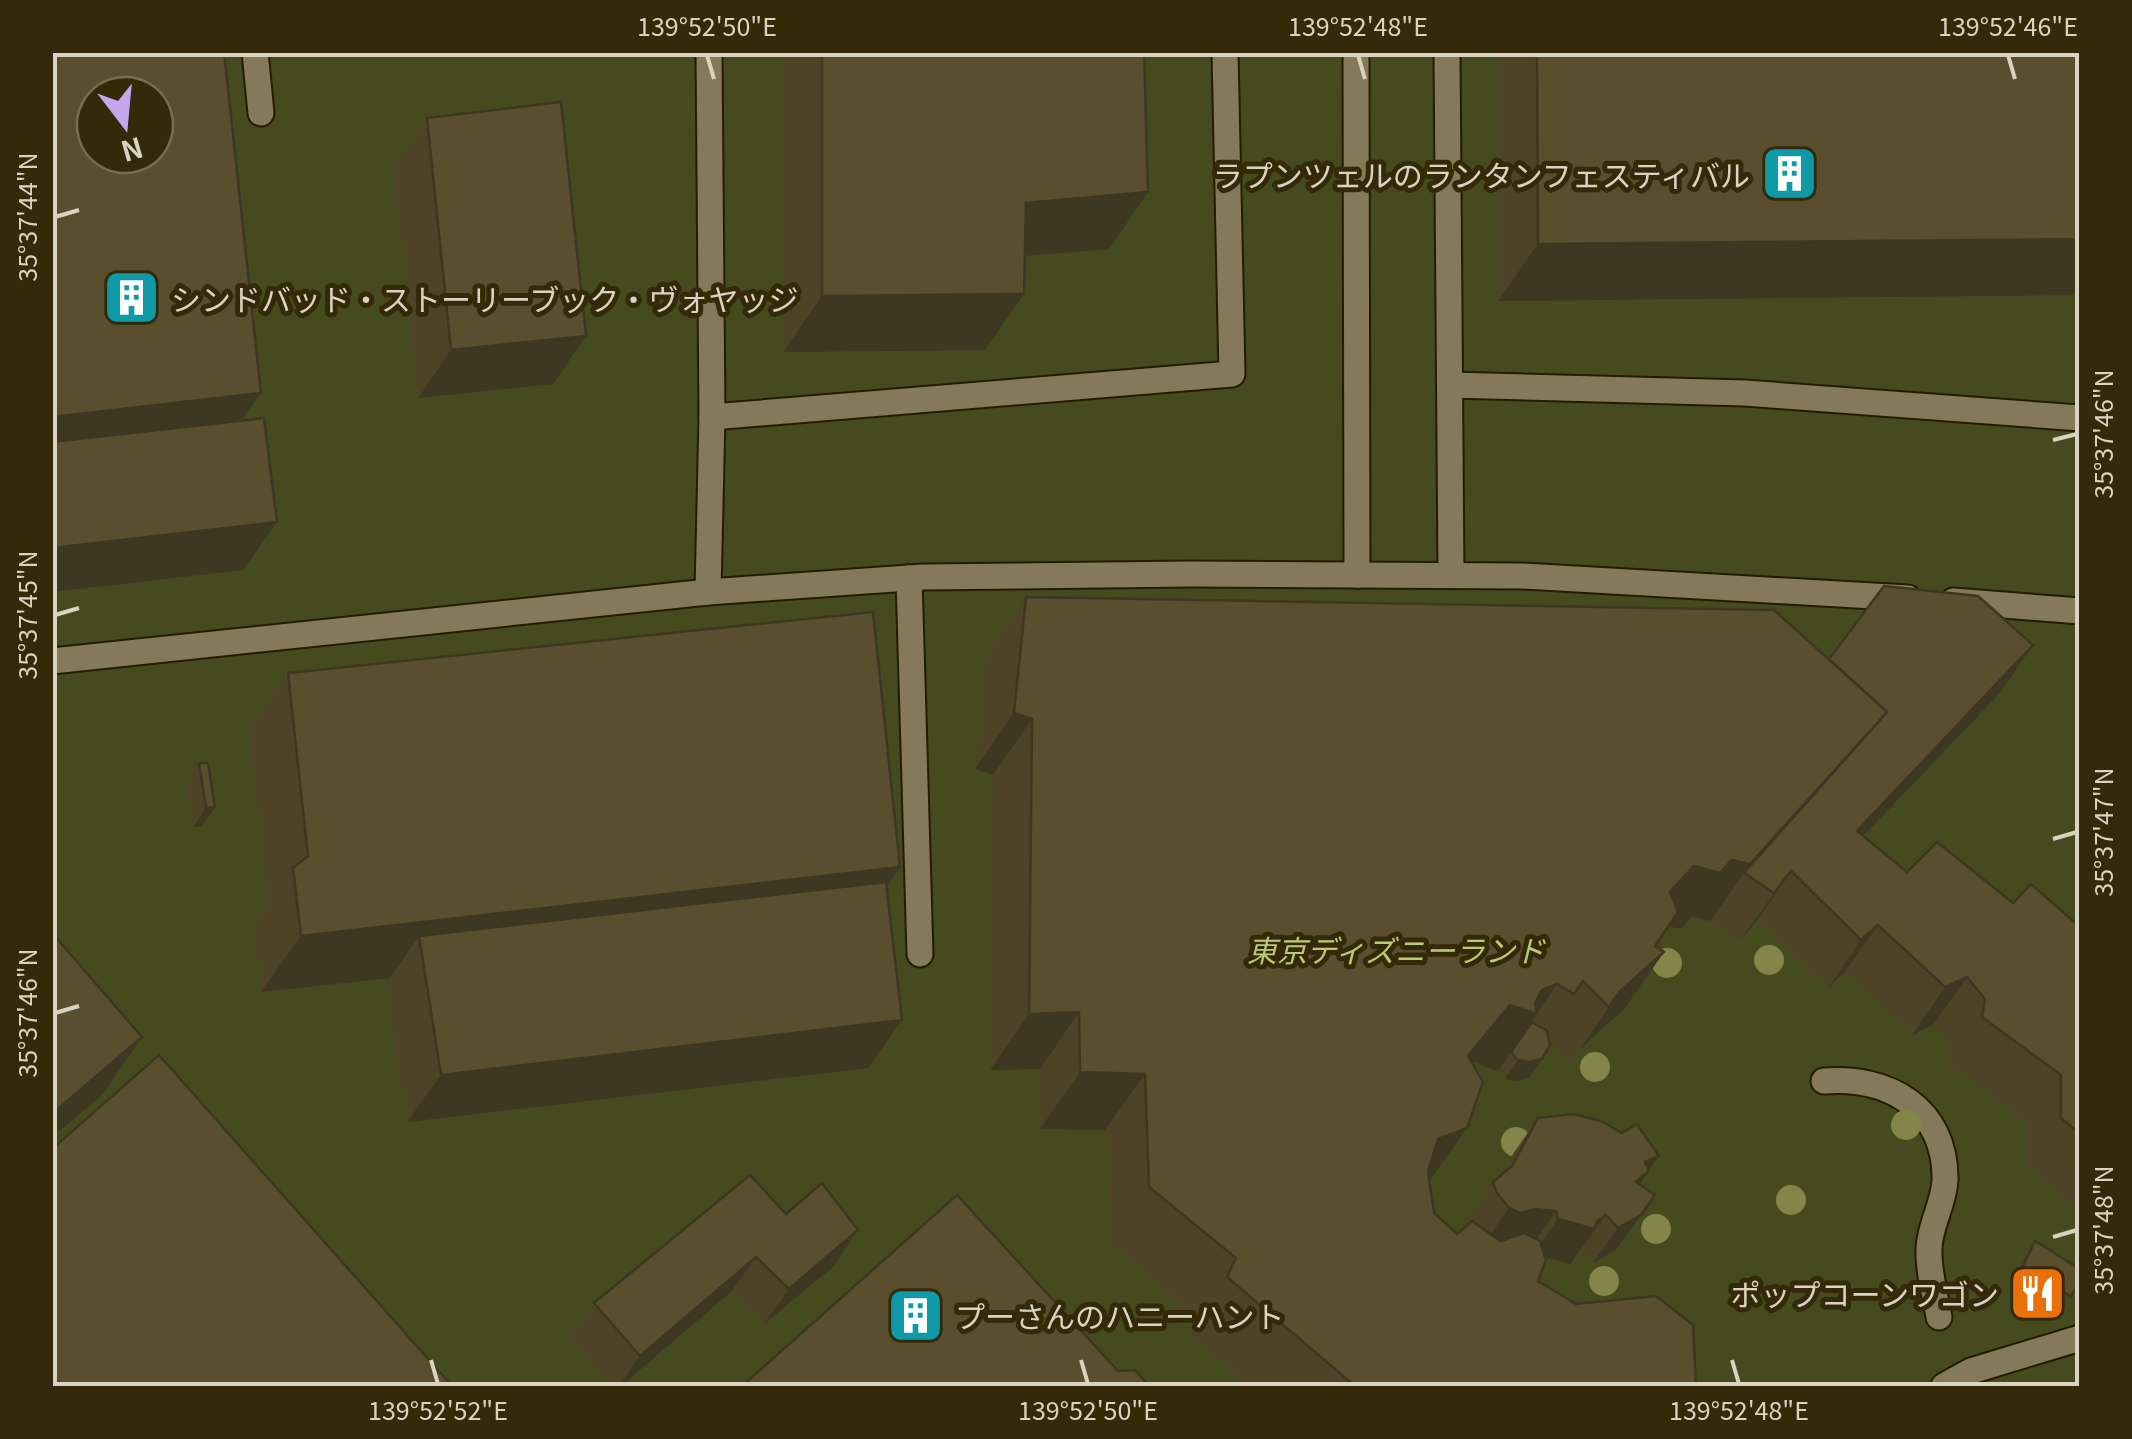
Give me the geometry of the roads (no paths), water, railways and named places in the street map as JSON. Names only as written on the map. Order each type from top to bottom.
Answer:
[{"type":"street","points":[[255,52],[261,113]]},
{"type":"street","points":[[708,592],[712,417],[709,52]]},
{"type":"street","points":[[712,417],[1232,374],[1225,52]]},
{"type":"street","points":[[1356,52],[1357,575]]},
{"type":"street","points":[[1448,52],[1450,575]]},
{"type":"street","points":[[1450,385],[1745,393],[2080,418]]},
{"type":"street","points":[[52,661],[708,592],[910,578],[1192,574],[1524,576],[2080,611]]},
{"type":"street","points":[[910,578],[920,954]]},
{"type":"street","points":[[1824,1080],[1848,1078],[1888,1086],[1919,1110],[1932,1128],[1942,1153],[1945,1179],[1928,1253],[1938,1317]]},
{"type":"street","points":[[1944,1386],[1972,1371],[2080,1338]]},
{"type":"place","name":"ラプンツェルのランタンフェスティバル","points":[[1789,174]]},
{"type":"place","name":"シンドバッド・ストーリーブック・ヴォヤッジ","points":[[132,298]]},
{"type":"place","name":"ポップコーンワゴン","points":[[2038,1293]]},
{"type":"place","name":"プーさんのハニーハント","points":[[916,1315]]},
{"type":"park label","name":"東京ディズニーランド","points":[[1396,949]]}]
